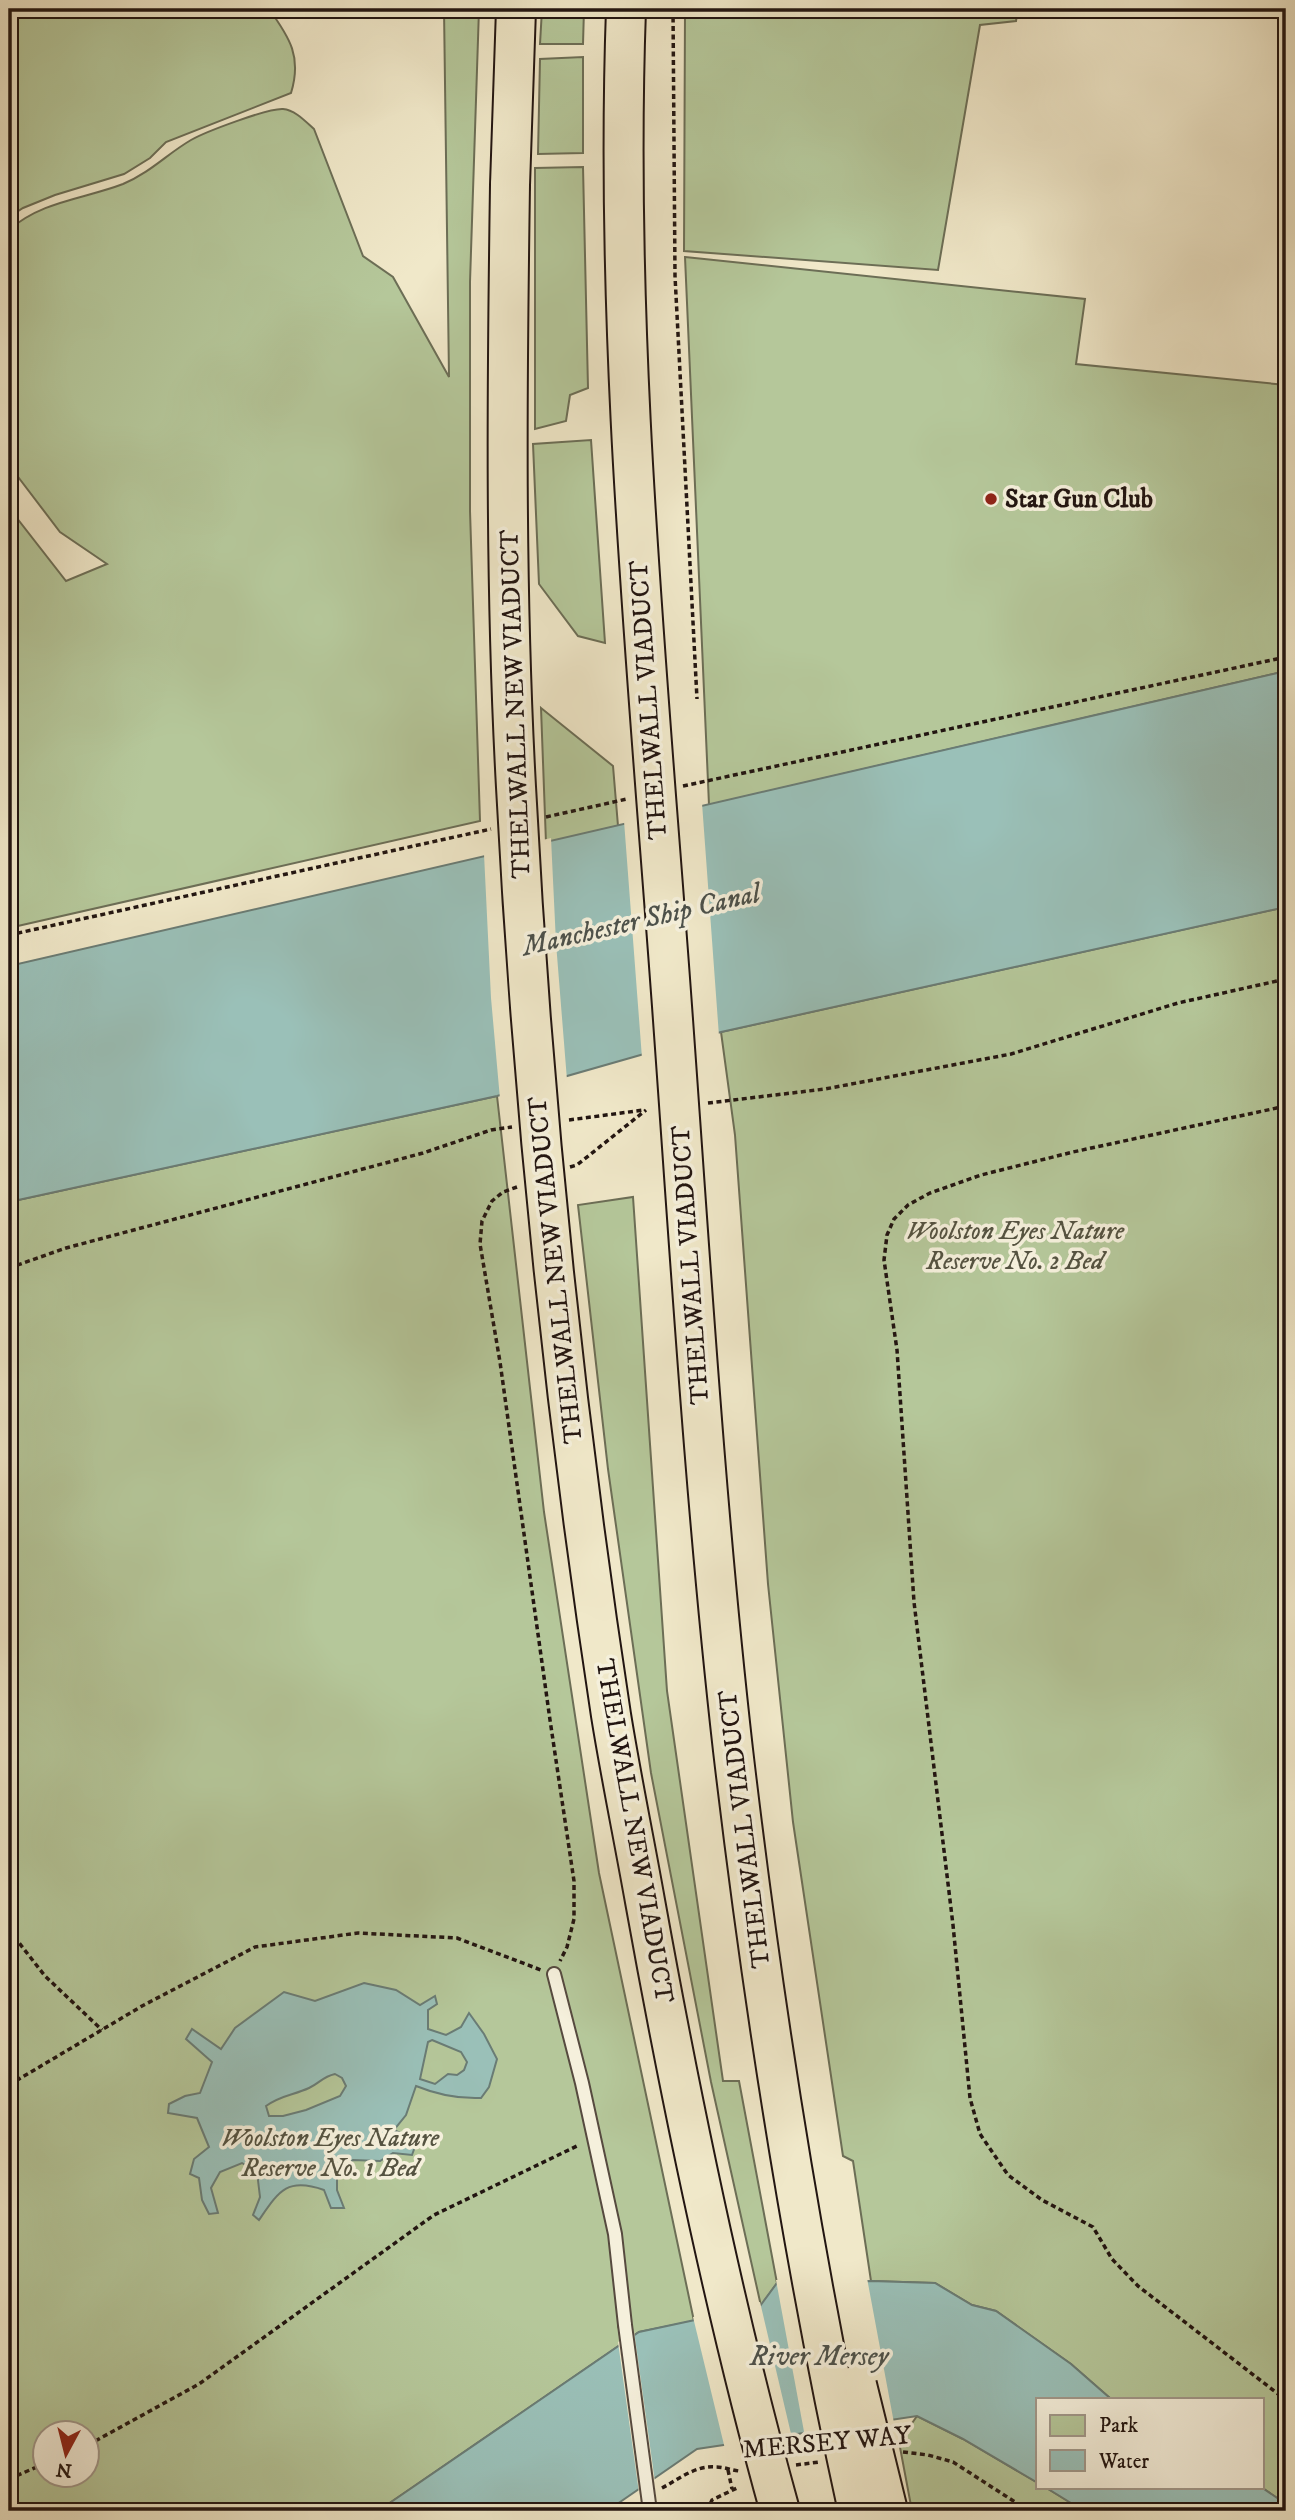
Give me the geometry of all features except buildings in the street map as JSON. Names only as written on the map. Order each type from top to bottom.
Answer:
[{"type":"highway","name":"THELWALL NEW VIADUCT","points":[[516,9],[506,425],[516,785],[537,1095],[551,1236],[587,1546],[612,1720],[678,2085],[757,2429],[780,2511]]},
{"type":"highway","name":"THELWALL VIADUCT","points":[[626,9],[626,261],[637,548],[706,1479],[738,1789],[768,2020],[832,2392],[858,2511]]},
{"type":"highway","points":[[794,2176],[826,2261],[888,2511]]},
{"type":"lane","points":[[554,1974],[615,2234],[650,2511]]},
{"type":"path","points":[[673,9],[675,276],[697,699]]},
{"type":"path","points":[[701,1104],[825,1089],[1012,1054],[1178,1003],[1286,979]]},
{"type":"path","points":[[1286,1106],[1059,1155],[981,1175],[930,1193],[908,1205],[894,1219],[887,1235],[884,1260],[897,1350],[900,1433],[914,1602],[953,1925],[970,2098],[980,2134],[1008,2175],[1042,2200],[1093,2227],[1112,2259],[1138,2286],[1286,2400]]},
{"type":"path","points":[[557,1121],[646,1110],[577,1165],[565,1169]]},
{"type":"path","points":[[9,1268],[66,1248],[423,1153],[491,1130],[517,1126]]},
{"type":"path","points":[[9,2085],[142,2006],[254,1947],[358,1933],[457,1938],[554,1974],[567,1947],[574,1919],[575,1881],[500,1362],[480,1244],[482,1221],[492,1201],[503,1192],[528,1183]]},
{"type":"path","points":[[9,1930],[46,1976],[102,2030]]},
{"type":"path","points":[[102,2437],[199,2384],[433,2215],[594,2138]]},
{"type":"path","name":"MERSEY WAY","points":[[903,2452],[953,2462],[1029,2511]]},
{"type":"path","name":"MERSEY WAY","points":[[794,2465],[821,2461]]},
{"type":"path","name":"MERSEY WAY","points":[[662,2489],[703,2467],[740,2471]]},
{"type":"path","points":[[9,2479],[32,2469]]},
{"type":"path","points":[[729,2470],[732,2489]]},
{"type":"path","points":[[707,2511],[712,2500],[739,2487]]},
{"type":"path","points":[[624,2511],[641,2501]]},
{"type":"green space","points":[[9,9],[269,9],[292,48],[295,69],[291,93],[166,142],[150,158],[124,174],[55,195],[9,217]]},
{"type":"green space","points":[[444,9],[479,9],[470,282],[470,511],[480,821],[9,928],[9,508],[66,581],[107,564],[60,532],[9,465],[9,230],[22,220],[49,207],[123,184],[191,140],[209,132],[264,112],[283,109],[292,111],[314,129],[363,256],[393,277],[449,377]]},
{"type":"green space","points":[[542,9],[584,9],[583,44],[540,44]]},
{"type":"green space","points":[[685,9],[1018,9],[1016,21],[980,25],[938,270],[684,251]]},
{"type":"green space","points":[[583,57],[583,153],[538,154],[540,59]]},
{"type":"green space","points":[[583,167],[588,388],[570,395],[566,421],[535,429],[535,168]]},
{"type":"green space","name":"Star Gun Club","points":[[685,257],[1085,299],[1076,364],[1286,385],[1286,671],[709,805]]},
{"type":"green space","points":[[591,440],[605,643],[578,636],[539,584],[533,444]]},
{"type":"green space","points":[[541,708],[613,766],[618,826],[546,843]]},
{"type":"green space","name":"Woolston Eyes Nature Reserve No. 2 Bed","points":[[1286,907],[1286,2504],[1262,2488],[1264,2398],[1110,2398],[1071,2364],[996,2311],[972,2305],[935,2283],[871,2281],[853,2161],[843,2156],[793,1822],[768,1584],[735,1135],[721,1032]]},
{"type":"green space","name":"Woolston Eyes Nature Reserve No. 1 Bed","points":[[497,1096],[544,1512],[599,1873],[694,2321],[639,2332],[378,2511],[9,2511],[9,1202]]},
{"type":"green space","points":[[633,1197],[667,1691],[723,2081],[739,2081],[777,2283],[761,2306],[711,2082],[651,1773],[608,1469],[578,1205]]},
{"type":"green space","points":[[917,2416],[963,2439],[1036,2482],[1036,2488],[1047,2488],[1084,2511],[912,2511],[899,2442]]},
{"type":"water","name":"Manchester Ship Canal","points":[[1286,671],[1286,907],[721,1032],[497,1096],[9,1202],[9,966]]},
{"type":"water","points":[[364,1983],[396,1990],[420,2005],[435,1996],[437,2004],[428,2010],[428,2029],[446,2035],[461,2027],[469,2013],[497,2059],[489,2087],[481,2098],[472,2098],[448,2096],[416,2086],[406,2115],[394,2130],[417,2141],[412,2155],[393,2153],[380,2161],[353,2160],[337,2174],[337,2190],[344,2208],[331,2208],[324,2190],[311,2186],[292,2186],[272,2201],[259,2220],[253,2215],[260,2197],[257,2172],[242,2163],[220,2172],[211,2188],[218,2213],[209,2214],[202,2200],[199,2178],[190,2174],[194,2159],[209,2147],[197,2118],[168,2113],[169,2104],[185,2096],[200,2093],[212,2062],[186,2039],[192,2029],[221,2049],[235,2028],[284,1992],[315,2001]],"holes":[[[432,2040],[461,2052],[467,2062],[464,2070],[457,2075],[448,2074],[435,2084],[420,2079],[428,2042]],[[335,2074],[342,2078],[346,2086],[340,2096],[306,2110],[283,2116],[269,2116],[266,2106],[272,2102],[309,2088]]]},
{"type":"water","name":"River Mersey","points":[[777,2283],[935,2283],[972,2305],[996,2311],[1071,2364],[1110,2398],[1036,2398],[1036,2482],[963,2439],[917,2416],[697,2449],[607,2511],[378,2511],[639,2332],[760,2306]]},
{"type":"water","points":[[1047,2488],[1262,2488],[1286,2504],[1286,2511],[1084,2511]]},
{"type":"pier","points":[[702,803],[719,1036],[642,1058],[624,821]]},
{"type":"pier","points":[[551,838],[567,1080],[500,1099],[491,998],[484,854]]},
{"type":"pier","points":[[867,2278],[894,2423],[805,2437],[776,2280]]},
{"type":"pier","points":[[760,2302],[792,2438],[725,2449],[693,2317]]},
{"type":"pier","points":[[634,2331],[655,2482],[639,2493],[618,2342]]},
{"type":"place","name":"Star Gun Club","points":[[991,499]]}]
